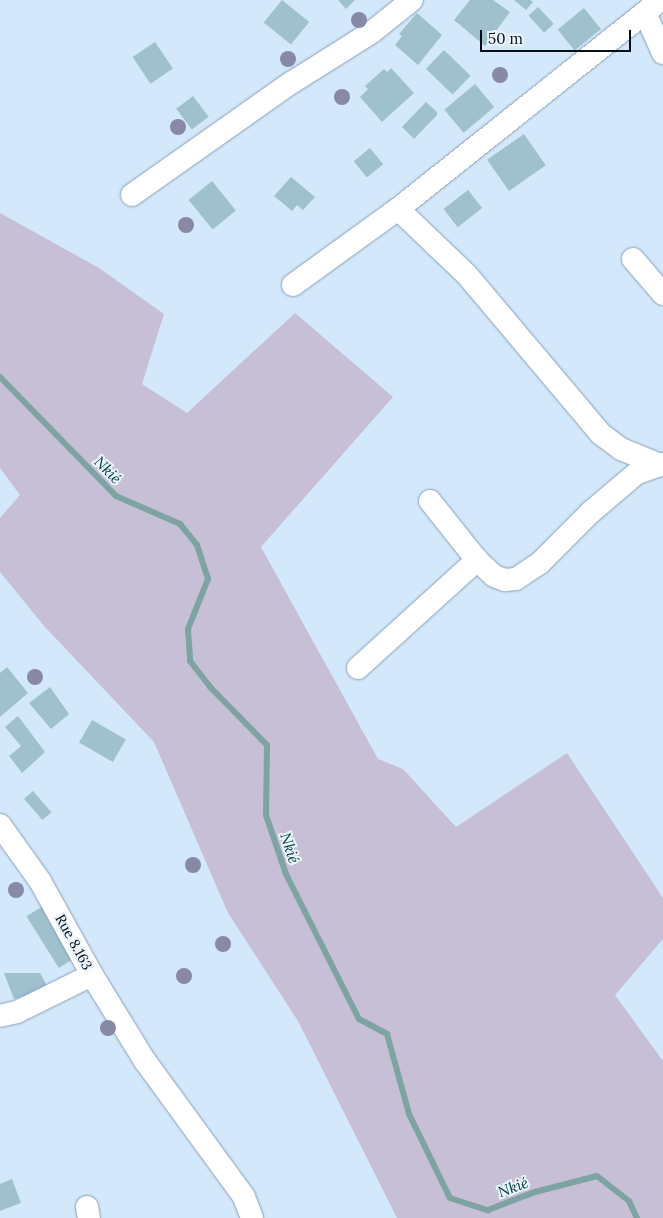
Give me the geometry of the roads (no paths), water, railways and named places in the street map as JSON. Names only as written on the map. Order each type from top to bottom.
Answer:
[{"type":"street","points":[[132,195],[291,83],[372,32],[412,0]]},
{"type":"street","points":[[293,285],[398,209],[653,7],[663,52]]},
{"type":"street","points":[[398,209],[467,275],[601,434],[621,448],[661,464]]},
{"type":"street","points":[[633,259],[663,294]]},
{"type":"street","points":[[430,501],[477,560],[494,576],[505,580],[516,579],[540,563],[591,512],[637,473],[661,464]]},
{"type":"street","points":[[358,668],[477,560]]},
{"type":"street","name":"Rue 8.163","points":[[0,825],[40,880],[92,975],[17,1012],[0,1016]]},
{"type":"street","points":[[92,975],[145,1061],[244,1197],[252,1218]]},
{"type":"waterway","name":"Nkié","points":[[0,377],[116,496],[180,524],[197,545],[208,579],[188,629],[190,661],[210,687],[267,745],[266,815],[286,874],[359,1019],[387,1034],[409,1114],[450,1198],[488,1210],[535,1192],[597,1176],[629,1201],[637,1218]]}]
